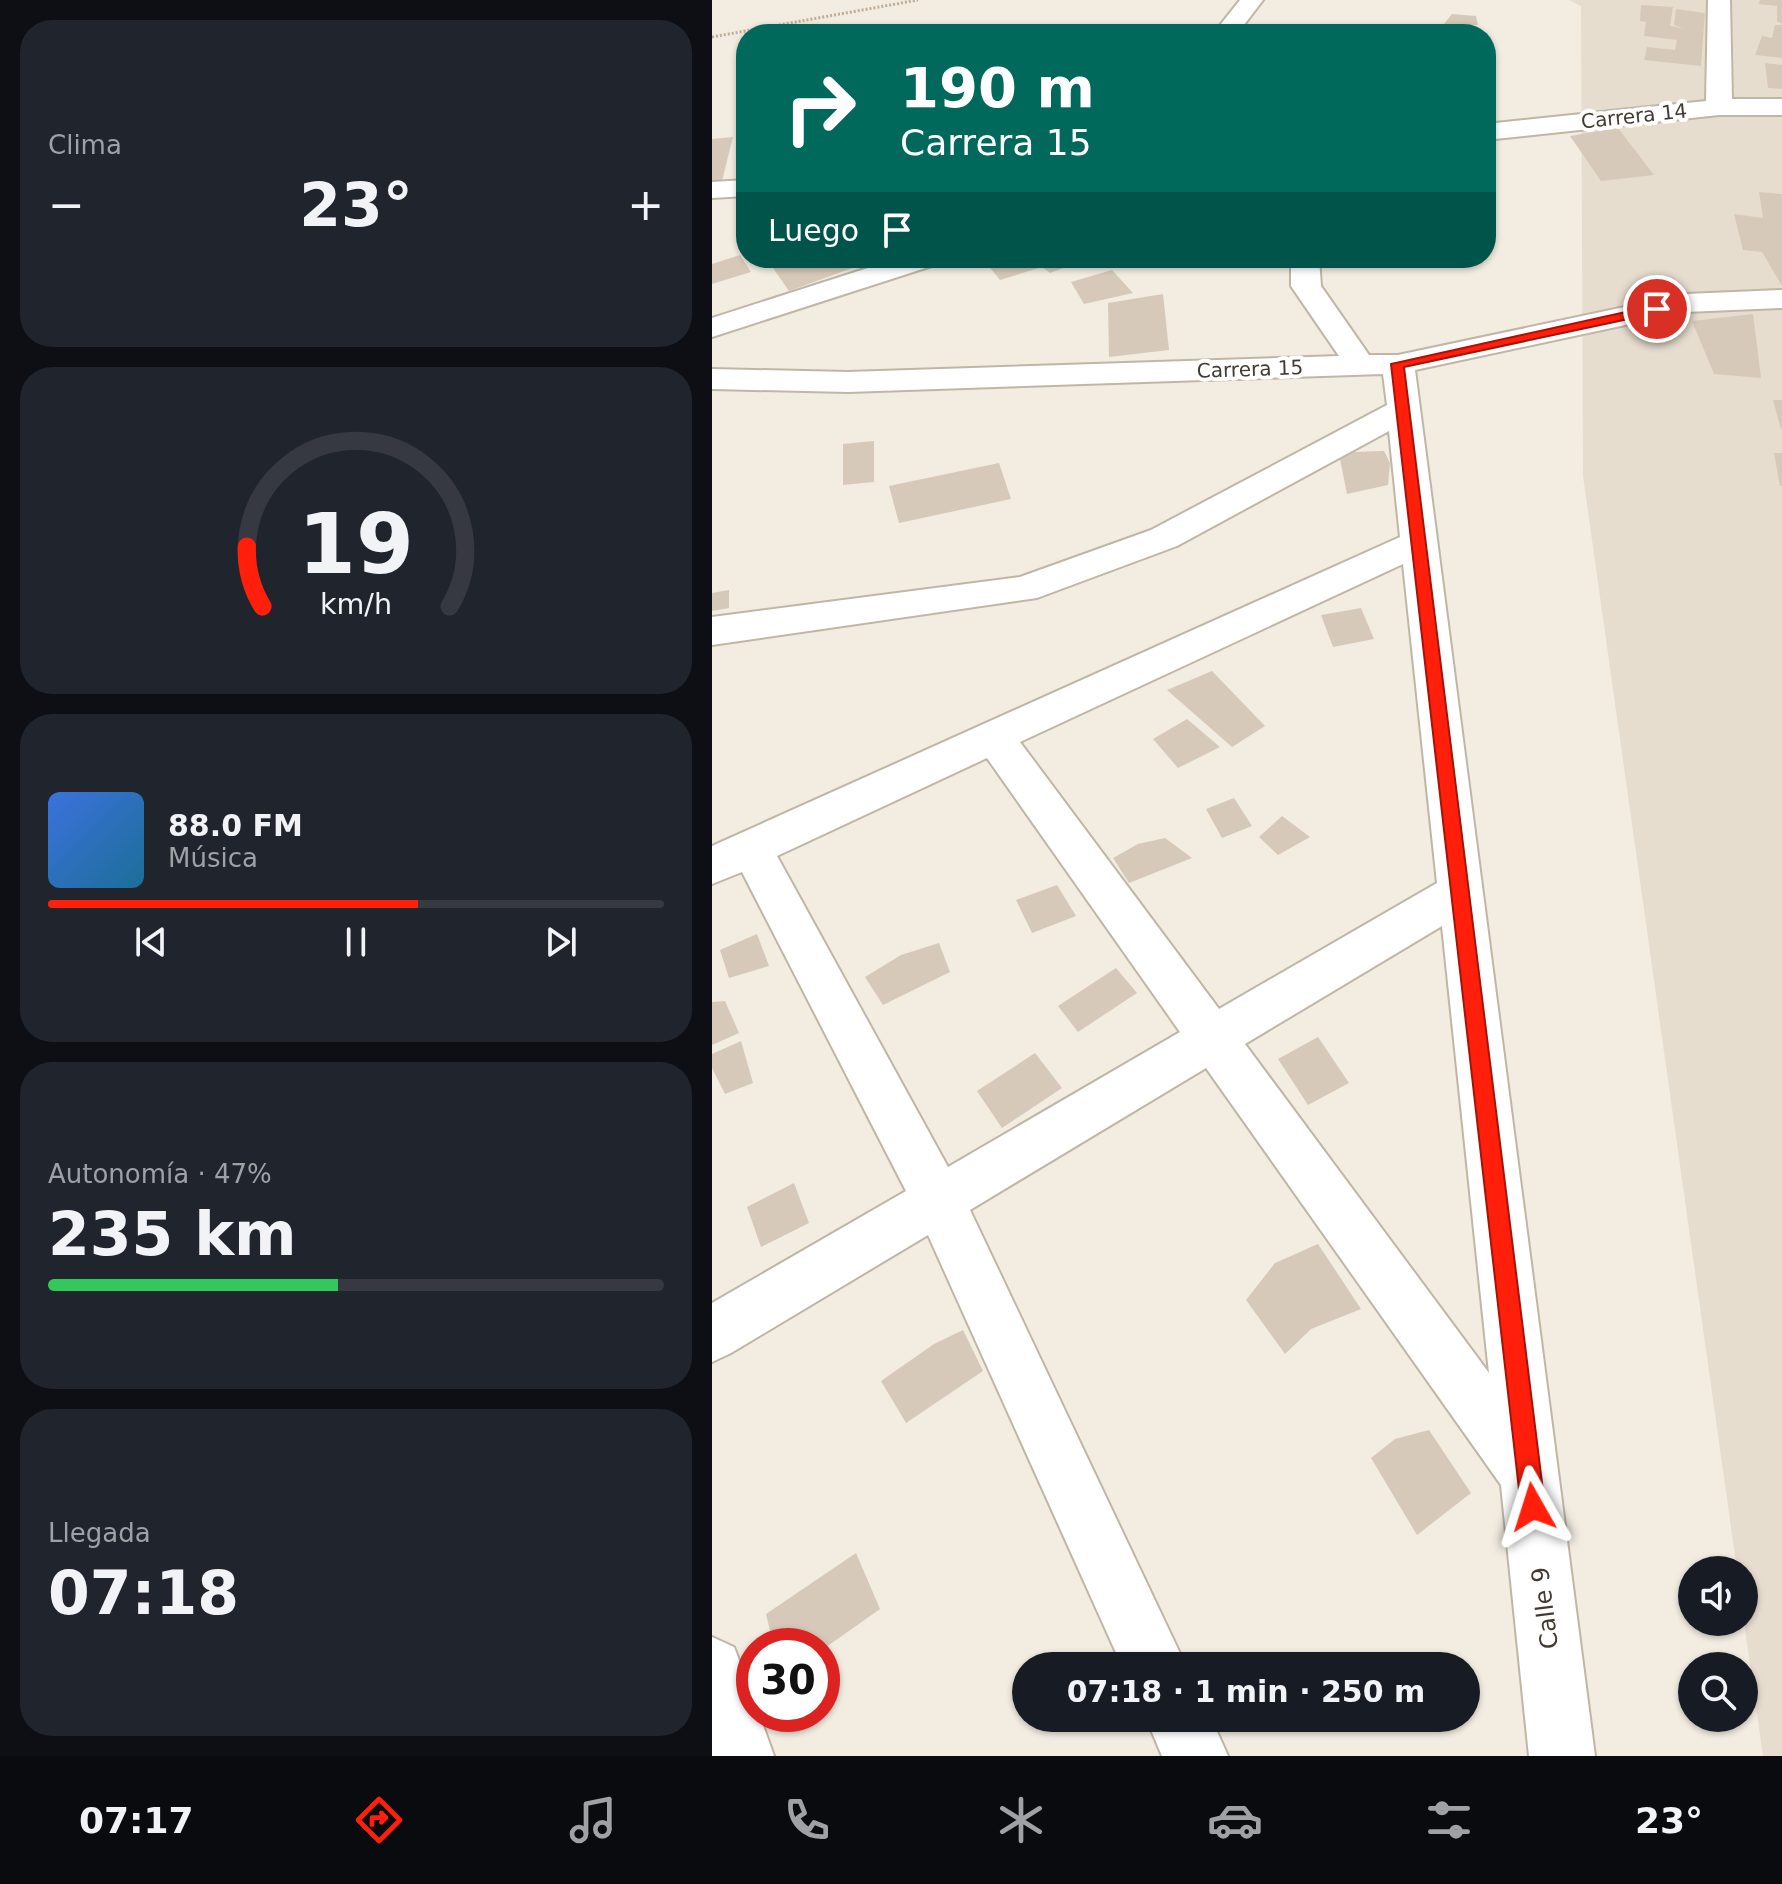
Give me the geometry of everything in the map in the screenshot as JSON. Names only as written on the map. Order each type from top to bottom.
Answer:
[{"type":"street","points":[[1233,24],[1252,0]]},
{"type":"street","points":[[1719,0],[1719,107]]},
{"type":"street","name":"Carrera 14","points":[[1496,131],[1719,107],[1782,107]]},
{"type":"street","points":[[712,190],[736,189]]},
{"type":"street","points":[[712,328],[897,268]]},
{"type":"street","points":[[712,631],[1024,589],[1164,538],[1387,380],[1306,286],[1305,268]]},
{"type":"street","name":"Carrera 15","points":[[712,379],[848,382],[1387,380],[1686,303],[1782,299]]},
{"type":"street","name":"Calle 9","points":[[1387,380],[1418,543],[1562,1756]]},
{"type":"street","points":[[1148,1652],[938,1200],[731,857],[1418,543]]},
{"type":"street","points":[[994,737],[1530,1476]]},
{"type":"street","points":[[712,1334],[1460,892]]},
{"type":"street","points":[[712,1669],[741,1756]]},
{"type":"street","points":[[1184,1732],[1195,1756]]},
{"type":"path","points":[[784,24],[918,0]]},
{"type":"path","points":[[712,37],[736,33]]},
{"type":"shaded area","points":[[1569,0],[1782,0],[1782,1756],[1763,1756],[1758,1721],[1758,1652],[1748,1652],[1746,1636],[1758,1636],[1758,1556],[1735,1556],[1583,476],[1581,6]]},
{"type":"building","points":[[1760,0],[1782,0],[1782,23],[1777,22],[1777,6],[1759,4]]},
{"type":"building","points":[[1641,5],[1673,7],[1670,26],[1683,28],[1674,25],[1676,9],[1705,13],[1701,66],[1644,60],[1647,47],[1675,50],[1677,40],[1644,36],[1646,22],[1640,21]]},
{"type":"building","points":[[1452,14],[1476,16],[1478,24],[1444,24]]},
{"type":"building","points":[[1775,25],[1782,25],[1782,58],[1755,55],[1762,36],[1772,38]]},
{"type":"building","points":[[1765,63],[1782,65],[1782,89],[1768,88]]},
{"type":"building","points":[[1618,128],[1654,175],[1601,181],[1570,136]]},
{"type":"building","points":[[733,137],[722,181],[712,182],[712,139]]},
{"type":"building","points":[[1759,192],[1782,194],[1782,286],[1762,252],[1743,250],[1734,214],[1763,218]]},
{"type":"building","points":[[736,256],[736,268],[748,268],[751,272],[712,284],[712,264]]},
{"type":"building","points":[[773,268],[852,268],[789,291]]},
{"type":"building","points":[[990,268],[1039,268],[1000,280]]},
{"type":"building","points":[[1043,268],[1064,268],[1050,273]]},
{"type":"building","points":[[1112,270],[1133,293],[1084,304],[1071,282]]},
{"type":"building","points":[[1163,294],[1169,350],[1109,357],[1108,303]]},
{"type":"building","points":[[1753,314],[1761,378],[1714,374],[1692,321]]},
{"type":"building","points":[[1773,400],[1782,400],[1782,429],[1781,429]]},
{"type":"building","points":[[874,441],[874,482],[843,485],[843,444]]},
{"type":"building","points":[[1384,451],[1390,463],[1388,485],[1347,494],[1340,459],[1352,452]]},
{"type":"building","points":[[1774,453],[1782,453],[1782,486],[1780,486]]},
{"type":"building","points":[[999,463],[1011,499],[899,523],[889,486]]},
{"type":"building","points":[[729,590],[729,608],[712,611],[712,593]]},
{"type":"building","points":[[1361,608],[1374,639],[1333,647],[1321,615]]},
{"type":"building","points":[[1212,671],[1265,726],[1232,747],[1167,690]]},
{"type":"building","points":[[1187,719],[1220,747],[1178,768],[1153,739]]},
{"type":"building","points":[[1234,798],[1252,826],[1222,838],[1206,809]]},
{"type":"building","points":[[1282,816],[1310,837],[1278,855],[1259,837]]},
{"type":"building","points":[[1165,838],[1192,858],[1129,883],[1113,858],[1138,844]]},
{"type":"building","points":[[1057,885],[1076,916],[1032,933],[1016,900]]},
{"type":"building","points":[[757,934],[769,966],[729,978],[720,950]]},
{"type":"building","points":[[939,943],[950,972],[883,1005],[865,977],[901,955]]},
{"type":"building","points":[[1116,968],[1137,993],[1078,1032],[1058,1006]]},
{"type":"building","points":[[725,1001],[739,1033],[712,1045],[712,1002]]},
{"type":"building","points":[[1318,1037],[1349,1083],[1308,1105],[1278,1059]]},
{"type":"building","points":[[741,1041],[753,1083],[725,1094],[712,1068],[712,1054]]},
{"type":"building","points":[[1035,1053],[1062,1088],[1002,1128],[977,1091]]},
{"type":"building","points":[[794,1183],[809,1223],[761,1247],[747,1207]]},
{"type":"building","points":[[1318,1244],[1361,1309],[1311,1329],[1285,1354],[1246,1300],[1275,1263]]},
{"type":"building","points":[[963,1330],[983,1371],[906,1423],[881,1381],[934,1344]]},
{"type":"building","points":[[1429,1430],[1471,1493],[1417,1535],[1371,1458],[1395,1439]]},
{"type":"building","points":[[856,1553],[880,1609],[840,1637],[840,1628],[770,1628],[766,1614]]},
{"type":"route","points":[[1533,1507],[1398,364],[1657,309]]}]
